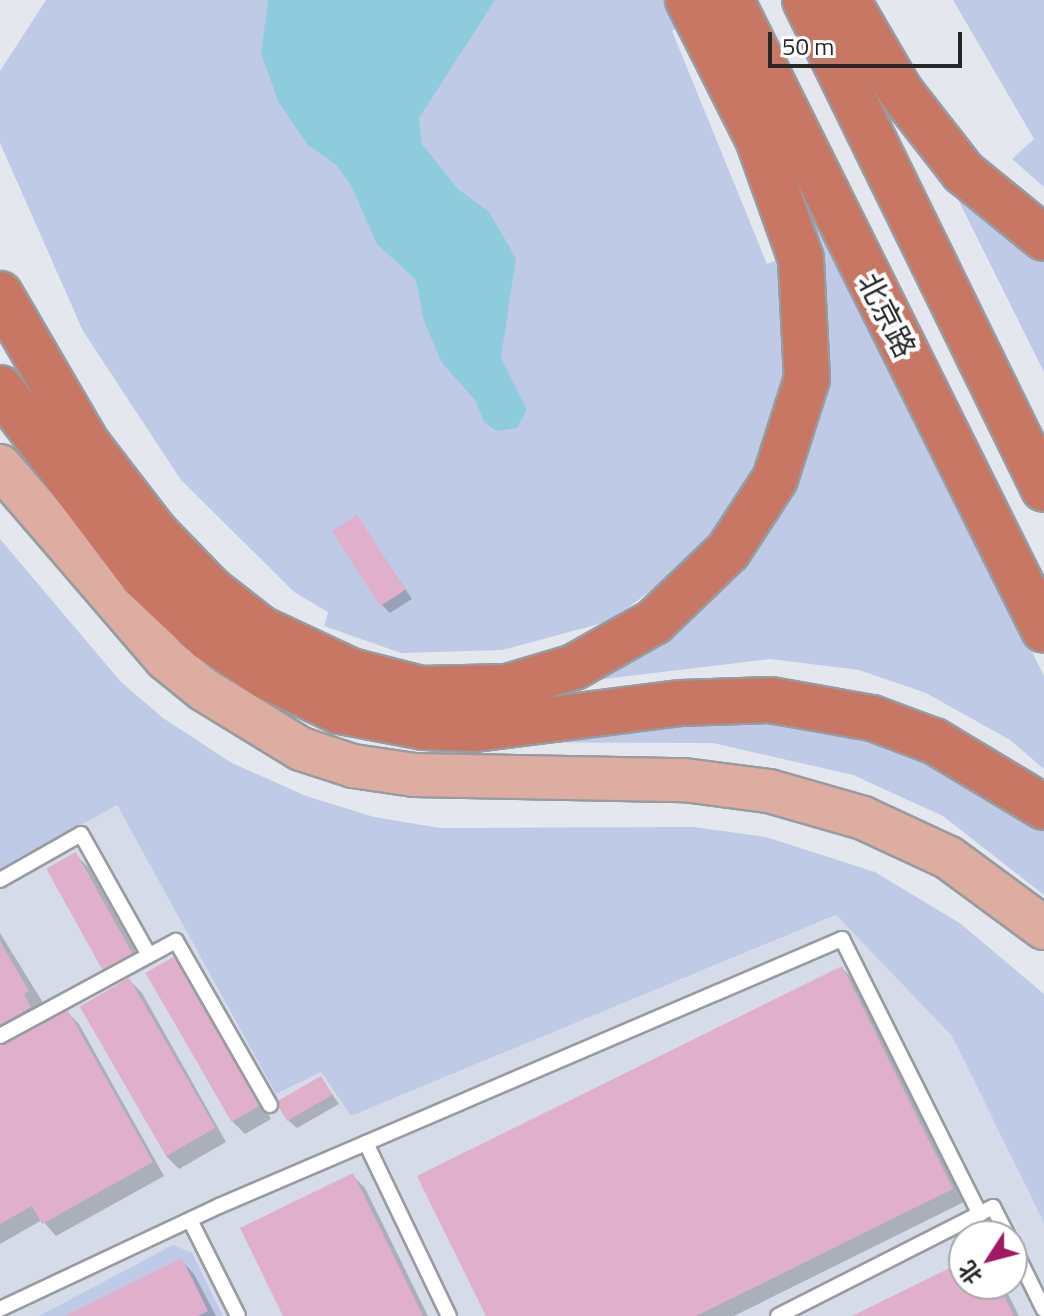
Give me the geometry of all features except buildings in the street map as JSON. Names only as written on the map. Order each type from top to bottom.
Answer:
[{"type":"highway","points":[[805,0],[1044,489]]},
{"type":"highway","points":[[846,0],[868,131]]},
{"type":"highway","points":[[846,0],[900,91],[963,172],[1044,238]]},
{"type":"highway","points":[[0,294],[88,445],[155,532],[210,589],[261,629],[351,671],[421,689],[507,687],[574,667],[654,622],[728,551],[775,479],[807,379],[801,259],[714,17]]},
{"type":"highway","name":"北京路","points":[[714,17],[802,145],[1044,630]]},
{"type":"highway","points":[[0,388],[143,577],[208,638],[265,676],[339,711],[424,727],[475,729],[681,703],[770,700],[872,718],[934,741],[1044,807]]},
{"type":"main road","points":[[0,466],[166,659],[203,689],[301,749],[353,766],[414,775],[684,780],[769,791],[863,818],[949,858],[1044,928]]},
{"type":"lane","points":[[0,880],[81,834],[149,955]]},
{"type":"lane","points":[[0,1309],[190,1220],[842,939],[980,1214]]},
{"type":"lane","points":[[0,1036],[176,941],[270,1105]]},
{"type":"lane","points":[[366,1143],[449,1316]]},
{"type":"lane","points":[[778,1316],[993,1207],[1000,1220]]},
{"type":"lane","points":[[190,1220],[238,1316]]},
{"type":"lane","points":[[1028,1278],[1044,1310]]},
{"type":"shaded area","points":[[46,0],[727,0],[672,31],[767,264],[788,255],[789,381],[769,446],[720,529],[676,572],[610,621],[502,650],[401,653],[324,626],[328,612],[294,592],[181,480],[83,331],[0,143],[0,71]]},
{"type":"shaded area","points":[[268,0],[495,0],[419,118],[422,144],[458,189],[489,212],[516,258],[501,358],[527,410],[517,428],[497,431],[484,422],[475,400],[442,363],[424,321],[416,280],[377,244],[351,185],[336,165],[308,145],[279,103],[261,54]]},
{"type":"shaded area","points":[[953,0],[1044,0],[1044,187],[1012,159],[1034,139]]},
{"type":"shaded area","points":[[931,145],[1044,250],[1044,372]]},
{"type":"shaded area","points":[[795,170],[1044,676],[1044,769],[1010,740],[926,693],[859,670],[770,659],[521,689],[755,540],[822,279]]},
{"type":"shaded area","points":[[0,539],[121,682],[163,718],[232,763],[306,796],[374,817],[440,828],[694,827],[766,837],[875,872],[961,924],[1044,994],[1044,1223],[952,1036],[836,915],[351,1116],[321,1072],[276,1094],[117,805],[0,870]]},
{"type":"shaded area","points":[[595,719],[868,723],[1044,815],[1044,895],[943,816],[853,775],[713,743],[456,742]]},
{"type":"shaded area","points":[[117,805],[276,1094],[321,1072],[351,1116],[837,915],[952,1036],[1044,1223],[1044,1316],[0,1316],[0,870]]},
{"type":"shaded area","points":[[173,1245],[192,1253],[223,1316],[39,1316]]}]
